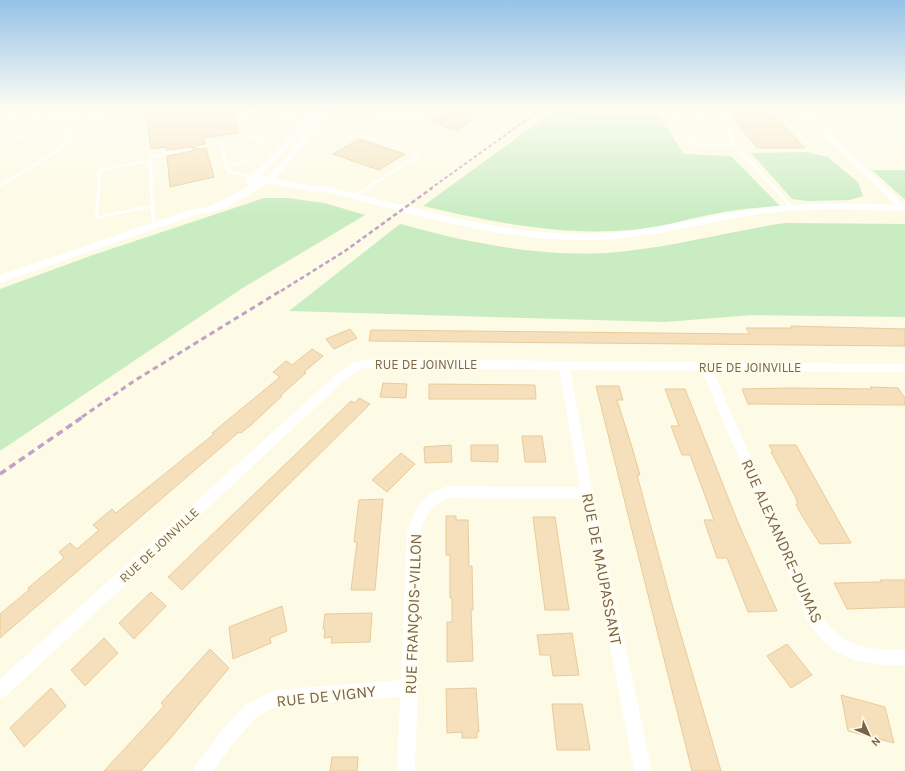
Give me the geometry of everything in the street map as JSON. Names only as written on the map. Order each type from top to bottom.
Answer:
[{"type":"street","points":[[264,176],[290,144]]},
{"type":"street","points":[[0,279],[197,211],[207,211],[232,200],[264,176],[298,144]]},
{"type":"street","points":[[837,144],[904,208]]},
{"type":"street","points":[[264,176],[318,184],[326,189],[459,223],[521,234],[569,237],[620,236],[657,231],[755,212],[792,208],[904,208]]},
{"type":"street","name":"RUE DE JOINVILLE","points":[[0,690],[341,377],[358,365],[373,363],[564,366],[905,368]]},
{"type":"street","name":"RUE DE MAUPASSANT","points":[[564,366],[587,493],[643,771]]},
{"type":"street","name":"RUE ALEXANDRE-DUMAS","points":[[706,367],[814,620],[823,632],[840,647],[858,655],[905,657]]},
{"type":"street","name":"RUE FRANÇOIS-VILLON","points":[[406,771],[410,688],[414,532],[419,516],[426,504],[435,496],[448,492],[587,493]]},
{"type":"street","name":"RUE DE VIGNY","points":[[202,771],[228,736],[251,711],[276,698],[410,688]]},
{"type":"lane","points":[[0,186],[61,149],[64,144]]},
{"type":"lane","points":[[199,147],[216,144]]},
{"type":"lane","points":[[221,144],[228,170],[231,172],[264,176]]},
{"type":"lane","points":[[226,165],[244,162],[261,144]]},
{"type":"lane","points":[[355,196],[419,155],[391,144]]},
{"type":"lane","points":[[696,144],[733,145],[754,164],[792,208]]},
{"type":"lane","points":[[154,226],[151,157],[154,155],[191,149]]},
{"type":"lane","points":[[150,161],[99,170],[96,218],[153,206]]},
{"type":"green space","points":[[508,144],[677,144],[684,154],[731,156],[780,206],[730,211],[641,229],[578,231],[500,222],[423,206]]},
{"type":"green space","points":[[807,152],[828,157],[858,182],[863,196],[850,200],[808,201],[792,199],[751,153]]},
{"type":"green space","points":[[872,170],[905,170],[905,199],[903,198]]},
{"type":"green space","points":[[264,198],[288,198],[324,203],[365,215],[241,289],[0,451],[0,289],[93,255]]},
{"type":"green space","points":[[785,223],[905,224],[905,317],[752,315],[665,322],[289,311],[400,224],[484,244],[541,252],[598,253],[627,251],[686,242]]},
{"type":"building","points":[[150,144],[205,144],[196,146],[198,149],[206,148],[214,177],[170,187],[167,156],[192,151],[194,148],[191,147],[166,150],[166,147],[151,149]]},
{"type":"building","points":[[350,144],[374,144],[405,154],[379,170],[333,154]]},
{"type":"building","points":[[754,144],[801,144],[805,148],[757,148]]},
{"type":"building","points":[[791,326],[905,329],[905,346],[369,341],[371,330],[750,334],[746,328],[792,328]]},
{"type":"building","points":[[350,329],[357,338],[334,349],[326,339]]},
{"type":"building","points":[[312,349],[323,356],[304,372],[306,373],[251,425],[241,433],[239,432],[0,638],[0,614],[64,558],[59,552],[70,543],[77,549],[99,530],[93,525],[112,509],[116,513],[214,434],[212,433],[280,377],[273,372],[286,361],[292,365]]},
{"type":"building","points":[[383,383],[407,384],[406,398],[380,397]]},
{"type":"building","points":[[429,384],[535,385],[536,399],[429,399]]},
{"type":"building","points":[[596,386],[619,386],[623,400],[617,400],[640,475],[637,475],[671,601],[721,771],[692,771]]},
{"type":"building","points":[[870,387],[898,388],[905,398],[905,405],[748,404],[742,389],[872,389]]},
{"type":"building","points":[[665,389],[685,389],[737,520],[777,611],[748,612],[727,558],[717,558],[704,520],[714,520],[690,455],[682,455],[671,426],[679,426]]},
{"type":"building","points":[[359,398],[370,404],[182,590],[168,577],[351,401],[355,403]]},
{"type":"building","points":[[522,436],[542,436],[546,462],[525,462]]},
{"type":"building","points":[[451,445],[452,462],[425,463],[424,447]]},
{"type":"building","points":[[471,445],[498,445],[498,462],[471,461]]},
{"type":"building","points":[[769,445],[796,445],[851,543],[820,544],[801,514],[796,504],[798,504],[795,496],[771,452],[773,452]]},
{"type":"building","points":[[401,453],[415,464],[387,492],[372,480]]},
{"type":"building","points":[[383,499],[375,590],[351,590],[357,542],[354,542],[359,500]]},
{"type":"building","points":[[446,516],[456,516],[456,520],[468,520],[469,566],[472,566],[473,610],[471,610],[473,661],[447,662],[447,622],[452,622],[452,598],[450,598],[450,555],[446,555]]},
{"type":"building","points":[[533,517],[555,517],[569,610],[545,610]]},
{"type":"building","points":[[880,580],[905,580],[905,607],[847,609],[834,583],[881,582]]},
{"type":"building","points":[[151,592],[166,606],[134,639],[119,623]]},
{"type":"building","points":[[282,606],[287,631],[270,638],[271,643],[233,659],[229,627]]},
{"type":"building","points":[[372,613],[370,642],[331,643],[332,637],[324,638],[325,629],[323,629],[325,614]]},
{"type":"building","points":[[572,633],[579,675],[553,676],[550,655],[540,655],[537,635]]},
{"type":"building","points":[[104,638],[118,653],[85,686],[71,670]]},
{"type":"building","points":[[787,644],[812,675],[791,688],[767,656]]},
{"type":"building","points":[[210,649],[229,668],[169,740],[141,771],[104,771],[164,706],[161,703]]},
{"type":"building","points":[[51,688],[66,706],[24,747],[10,728]]},
{"type":"building","points":[[476,688],[479,732],[477,732],[477,738],[462,738],[462,732],[447,733],[446,689]]},
{"type":"building","points":[[841,695],[885,707],[894,743],[848,731]]},
{"type":"building","points":[[552,704],[582,704],[590,750],[557,750]]},
{"type":"building","points":[[332,757],[358,757],[357,771],[330,771]]},
{"type":"railway","points":[[430,189],[493,144]]},
{"type":"railway","points":[[281,291],[345,251],[432,188]]},
{"type":"railway","points":[[82,417],[134,381],[282,290]]},
{"type":"railway","points":[[0,474],[84,416]]}]
